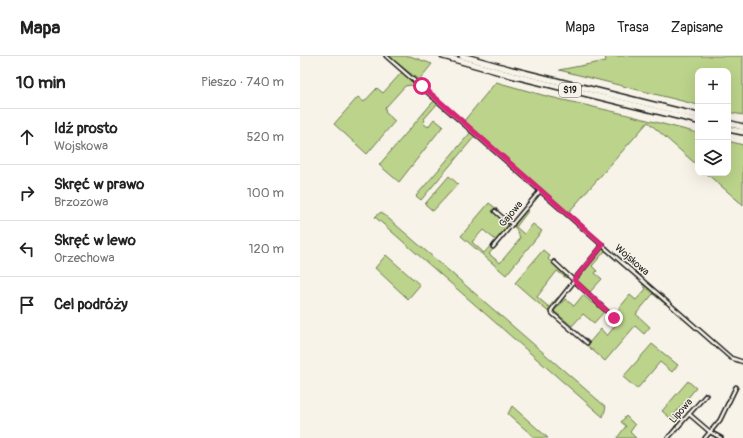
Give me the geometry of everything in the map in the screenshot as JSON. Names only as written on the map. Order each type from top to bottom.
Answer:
[{"type":"highway","name":"S19","points":[[443,56],[511,75],[695,120]]},
{"type":"highway","name":"S19","points":[[462,56],[512,70],[695,115]]},
{"type":"highway","points":[[731,124],[743,127]]},
{"type":"highway","points":[[731,130],[743,132]]},
{"type":"street","name":"Wojskowa","points":[[386,56],[731,358],[743,362]]},
{"type":"street","name":"Gajowa","points":[[494,247],[540,191]]},
{"type":"street","points":[[495,211],[505,220],[513,224]]},
{"type":"street","points":[[587,343],[551,311],[603,245]]},
{"type":"street","points":[[554,262],[614,318]]},
{"type":"street","points":[[705,438],[724,414],[736,387]]},
{"type":"street","name":"Lipowa","points":[[668,438],[706,395]]},
{"type":"street","points":[[689,414],[710,432],[721,438]]},
{"type":"green space","points":[[388,56],[410,56],[432,64],[419,80]]},
{"type":"green space","points":[[605,56],[743,56],[743,115],[731,113],[731,68],[695,68],[695,104],[559,70],[606,61]]},
{"type":"green space","points":[[402,72],[422,88],[420,93],[411,85],[405,86],[385,108],[386,113],[395,121],[367,154],[334,124],[358,97],[364,102],[377,88],[383,93]]},
{"type":"green space","points":[[496,82],[546,96],[695,132],[695,163],[648,122],[568,213],[463,122]]},
{"type":"green space","points":[[436,100],[442,106],[438,103],[424,119],[425,121],[423,123],[428,127],[434,119],[443,126],[399,182],[379,165]]},
{"type":"green space","points":[[471,132],[475,136],[421,200],[416,196]]},
{"type":"green space","points":[[731,142],[743,145],[743,205],[709,176],[731,176]]},
{"type":"green space","points":[[449,176],[458,184],[433,211],[425,204]]},
{"type":"green space","points":[[489,203],[497,209],[495,211],[511,225],[497,241],[483,230],[472,242],[484,253],[491,245],[494,248],[489,254],[500,263],[520,239],[514,226],[527,209],[529,210],[516,227],[524,234],[533,224],[542,231],[506,275],[461,236]]},
{"type":"green space","points":[[381,212],[606,407],[603,417],[375,217]]},
{"type":"green space","points":[[602,247],[606,250],[592,266],[597,271],[595,273],[602,279],[590,292],[577,281],[576,278]]},
{"type":"green space","points":[[543,250],[550,256],[548,259],[567,277],[566,278],[557,271],[537,297],[549,307],[558,297],[559,298],[551,309],[551,313],[588,344],[601,329],[607,336],[617,323],[613,320],[617,315],[615,313],[630,295],[636,300],[646,289],[642,284],[644,282],[653,290],[653,294],[636,314],[650,327],[644,334],[635,326],[605,361],[515,283]]},
{"type":"green space","points":[[386,255],[420,285],[408,299],[375,268]]},
{"type":"green space","points":[[655,292],[666,302],[665,304],[653,294]]},
{"type":"green space","points":[[583,295],[604,312],[594,323],[583,314],[572,326],[554,311],[565,299],[574,306]]},
{"type":"green space","points":[[652,344],[678,365],[672,372],[660,362],[637,389],[623,377]]},
{"type":"green space","points":[[688,381],[696,388],[673,416],[679,422],[671,431],[677,424],[662,411]]},
{"type":"green space","points":[[512,406],[548,438],[535,438],[508,414]]},
{"type":"green space","points":[[626,416],[635,425],[630,432],[636,438],[617,438],[626,426],[621,422]]},
{"type":"waterway","points":[[623,265],[628,271]]},
{"type":"route","points":[[422,86],[603,245],[574,280],[614,318]]}]
